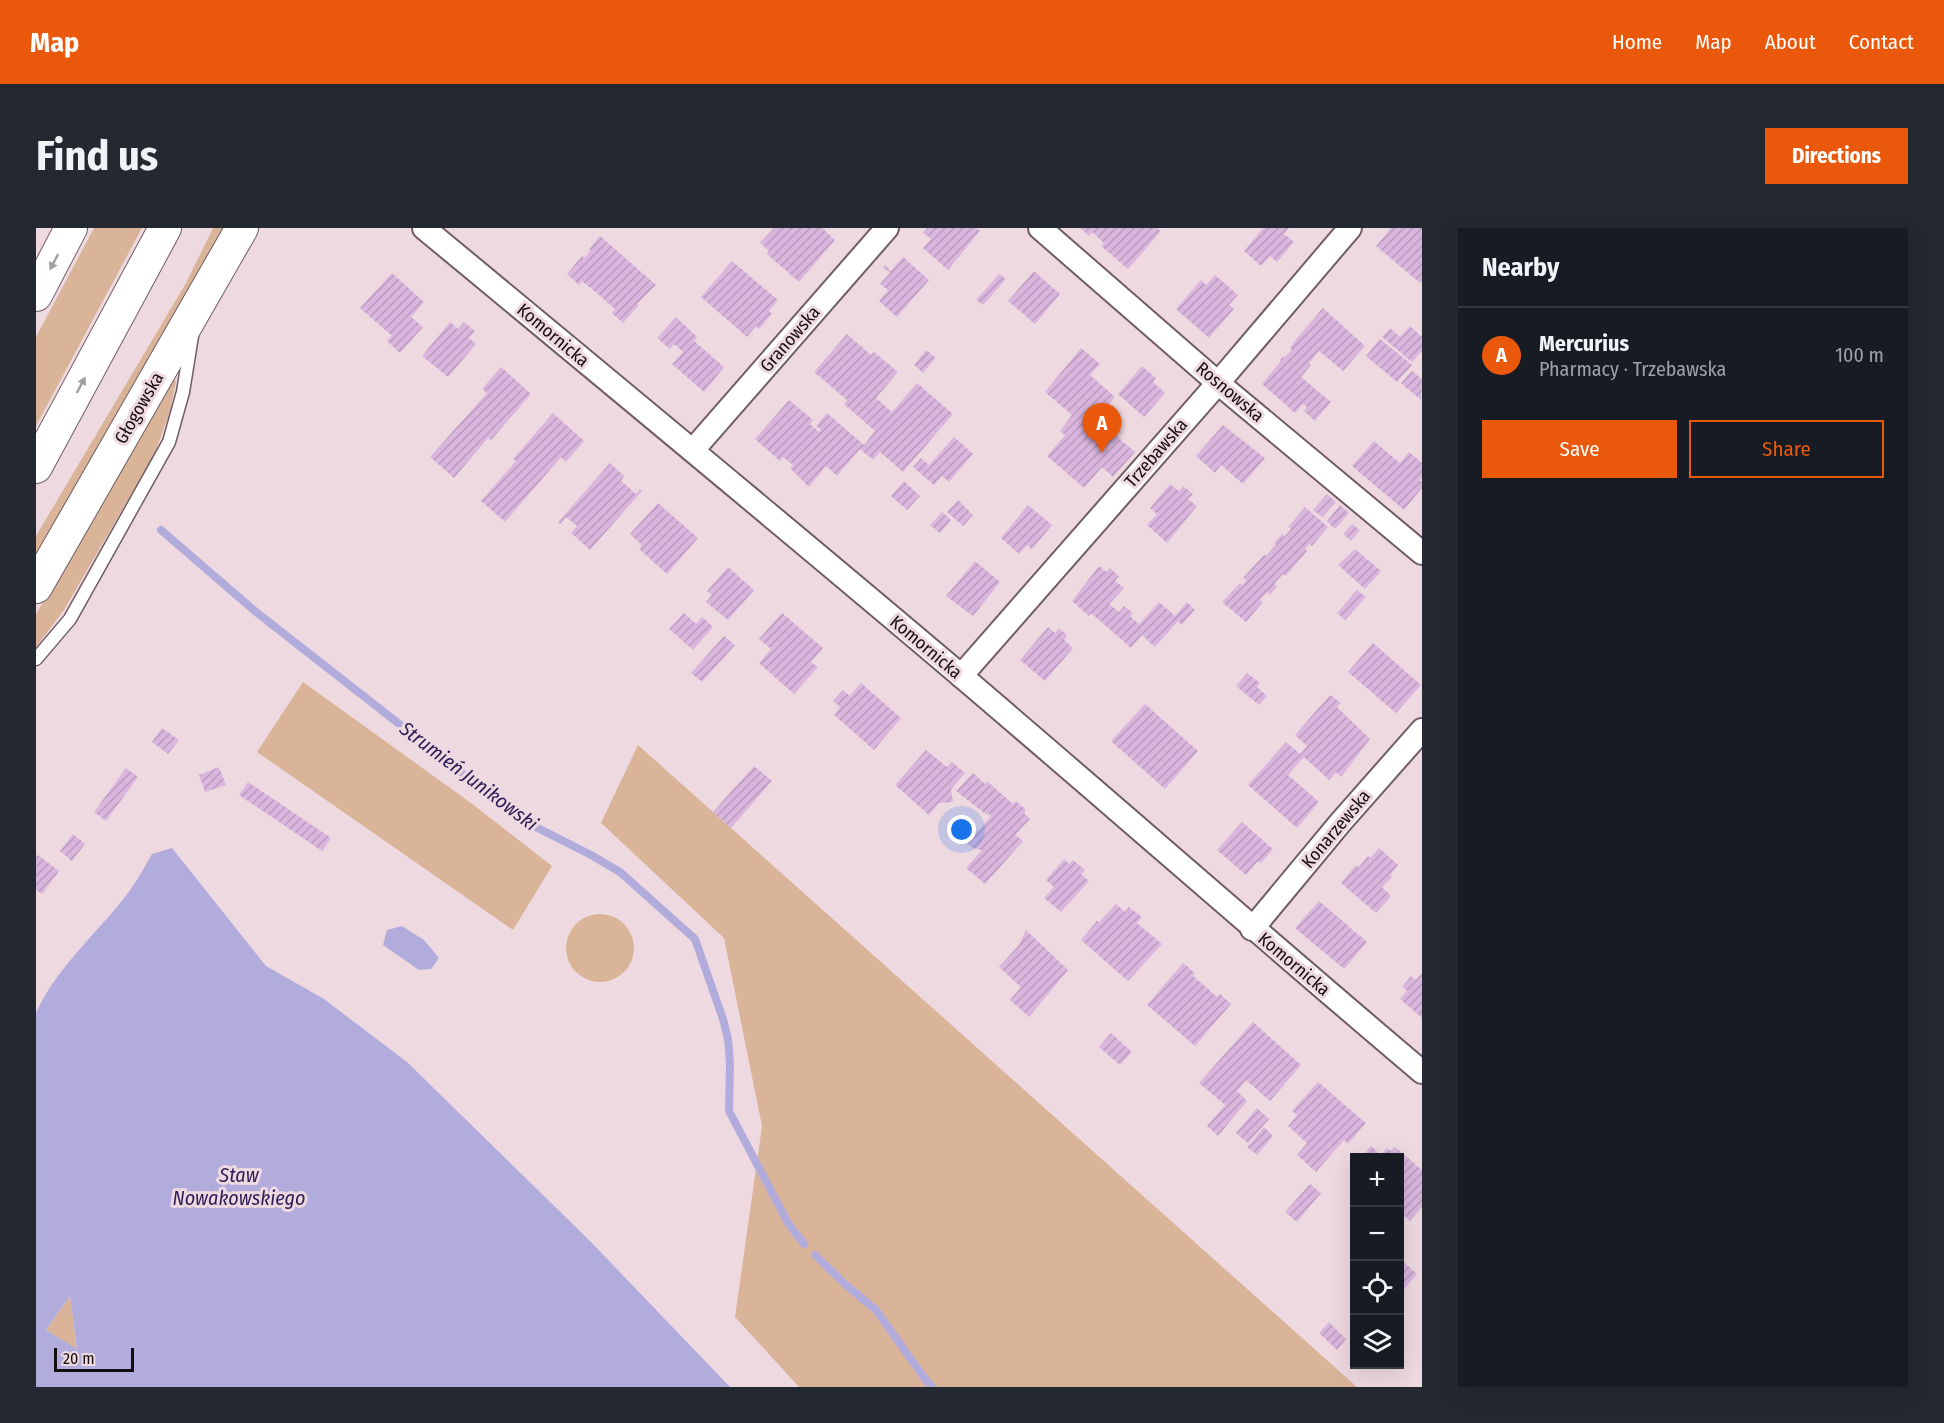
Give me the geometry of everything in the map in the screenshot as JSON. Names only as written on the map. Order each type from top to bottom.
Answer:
[{"type":"street","points":[[36,295],[71,228]]},
{"type":"street","points":[[36,467],[165,228]]},
{"type":"street","name":"Głogowska","points":[[36,587],[242,228]]},
{"type":"street","name":"Komornicka","points":[[424,228],[693,450],[961,676],[1252,929],[1422,1072]]},
{"type":"street","name":"Granowska","points":[[693,450],[887,228]]},
{"type":"street","name":"Rosnowska","points":[[1040,228],[1218,383],[1422,553]]},
{"type":"street","name":"Trzebawska","points":[[961,676],[1218,383],[1350,228]]},
{"type":"street","name":"Konarzewska","points":[[1252,929],[1340,823],[1422,730]]},
{"type":"lane","points":[[36,660],[70,619],[169,442],[183,392],[191,340],[200,303]]},
{"type":"shaded area","points":[[94,228],[142,228],[36,426],[36,337]]},
{"type":"shaded area","points":[[213,228],[226,228],[36,555],[36,536],[186,283]]},
{"type":"shaded area","points":[[175,380],[170,411],[155,453],[64,610],[36,647],[36,614],[170,381]]},
{"type":"shaded area","points":[[303,682],[471,803],[552,866],[513,930],[257,752]]},
{"type":"shaded area","points":[[638,745],[1357,1387],[799,1387],[735,1317],[762,1126],[724,938],[601,823]]},
{"type":"shaded area","points":[[607,914],[619,920],[628,929],[634,941],[632,961],[624,972],[607,982],[593,982],[576,972],[568,961],[566,941],[576,924],[587,916]]},
{"type":"shaded area","points":[[70,1296],[77,1350],[46,1330]]},
{"type":"water","name":"Staw Nowakowskiego","points":[[172,848],[266,966],[324,999],[407,1062],[590,1241],[730,1387],[36,1387],[36,1013],[56,979],[121,902],[152,854]],"holes":[[[70,1296],[77,1349],[46,1330]]]},
{"type":"water","points":[[402,926],[424,940],[439,958],[431,969],[419,970],[383,945],[387,930]]},
{"type":"building","points":[[774,228],[822,228],[835,240],[799,282],[767,254],[769,251],[760,243]]},
{"type":"building","points":[[927,228],[976,228],[980,231],[948,270],[923,248],[931,239],[923,233]]},
{"type":"building","points":[[1080,228],[1157,228],[1161,231],[1128,269],[1101,246],[1104,243],[1092,232],[1089,236]]},
{"type":"building","points":[[1263,228],[1289,228],[1284,234],[1294,242],[1277,262],[1270,256],[1261,266],[1244,251]]},
{"type":"building","points":[[1391,228],[1422,228],[1422,281],[1420,283],[1376,246]]},
{"type":"building","points":[[600,236],[656,285],[637,304],[639,305],[623,323],[612,313],[615,309],[582,281],[579,285],[567,274],[582,256],[584,258],[591,250],[589,249]]},
{"type":"building","points":[[903,257],[929,280],[897,317],[879,301],[888,290],[880,284],[890,273],[883,267],[885,265],[891,271]]},
{"type":"building","points":[[732,261],[778,300],[769,311],[772,314],[759,329],[756,326],[747,337],[701,297]]},
{"type":"building","points":[[1034,271],[1060,294],[1035,324],[1008,301]]},
{"type":"building","points":[[392,273],[424,302],[411,317],[423,327],[400,353],[387,341],[392,336],[360,308]]},
{"type":"building","points":[[999,274],[1006,279],[983,305],[976,300]]},
{"type":"building","points":[[1215,275],[1238,295],[1229,305],[1234,309],[1209,338],[1176,309],[1201,280],[1206,285]]},
{"type":"building","points":[[1323,308],[1365,346],[1343,371],[1319,351],[1309,363],[1311,365],[1301,377],[1331,402],[1315,421],[1304,411],[1307,407],[1303,404],[1295,413],[1262,384],[1280,360],[1292,350],[1290,348],[1297,338]]},
{"type":"building","points":[[676,317],[697,337],[694,341],[724,367],[704,392],[672,364],[683,352],[674,344],[670,349],[657,338]]},
{"type":"building","points":[[450,322],[458,329],[464,322],[475,331],[469,338],[476,344],[448,377],[422,356]]},
{"type":"building","points":[[1410,326],[1422,337],[1422,351],[1412,362],[1382,337],[1390,328],[1400,337]]},
{"type":"building","points":[[847,334],[871,355],[874,352],[898,372],[876,398],[892,412],[917,383],[953,414],[903,472],[880,452],[873,460],[860,449],[837,476],[826,466],[809,487],[790,468],[793,465],[783,457],[780,461],[755,439],[789,400],[813,420],[810,424],[819,432],[821,430],[816,426],[827,413],[864,445],[875,431],[844,404],[847,400],[814,372]]},
{"type":"building","points":[[1380,339],[1412,365],[1397,382],[1366,356]]},
{"type":"building","points":[[1081,348],[1100,364],[1090,375],[1115,397],[1097,419],[1135,452],[1113,477],[1102,467],[1084,488],[1047,456],[1065,435],[1060,431],[1072,415],[1045,392]]},
{"type":"building","points":[[926,350],[936,358],[923,373],[914,365]]},
{"type":"building","points":[[1142,366],[1156,378],[1153,382],[1165,393],[1144,417],[1118,394]]},
{"type":"building","points":[[501,367],[531,394],[491,440],[488,438],[454,478],[430,457],[487,393],[482,389]]},
{"type":"building","points":[[1412,371],[1422,379],[1421,400],[1401,383]]},
{"type":"building","points":[[553,413],[584,441],[566,462],[561,457],[505,522],[481,501],[516,461],[513,459]]},
{"type":"building","points":[[1223,425],[1265,458],[1243,484],[1221,465],[1215,473],[1196,456]]},
{"type":"building","points":[[954,437],[973,454],[949,482],[942,476],[934,485],[913,467],[921,458],[929,465]]},
{"type":"building","points":[[1374,441],[1400,463],[1409,452],[1422,463],[1422,477],[1419,480],[1422,482],[1422,488],[1404,510],[1352,466]]},
{"type":"building","points":[[610,463],[624,476],[621,481],[636,494],[640,489],[642,491],[590,550],[571,533],[577,526],[566,517],[560,524],[558,522]]},
{"type":"building","points":[[904,481],[920,496],[907,510],[891,496]]},
{"type":"building","points":[[1170,484],[1179,491],[1183,486],[1193,494],[1188,499],[1197,506],[1167,543],[1147,525],[1157,514],[1150,508]]},
{"type":"building","points":[[1327,494],[1336,502],[1322,517],[1313,510]]},
{"type":"building","points":[[958,500],[973,515],[963,526],[947,512]]},
{"type":"building","points":[[658,503],[698,538],[667,574],[639,549],[642,545],[630,534]]},
{"type":"building","points":[[1028,505],[1052,525],[1032,549],[1027,545],[1019,554],[1001,538]]},
{"type":"building","points":[[1340,505],[1349,513],[1335,529],[1327,521]]},
{"type":"building","points":[[1305,507],[1328,527],[1312,546],[1309,544],[1305,549],[1307,551],[1286,576],[1283,574],[1274,584],[1277,586],[1270,595],[1267,592],[1260,600],[1263,602],[1246,622],[1222,602],[1240,583],[1242,585],[1247,581],[1243,578],[1276,545],[1274,543],[1282,534],[1284,537],[1291,529],[1288,527]]},
{"type":"building","points":[[942,512],[951,520],[940,533],[930,525]]},
{"type":"building","points":[[1352,524],[1360,530],[1351,541],[1343,534]]},
{"type":"building","points":[[1355,549],[1381,571],[1365,589],[1338,565]]},
{"type":"building","points":[[975,561],[1000,582],[973,616],[946,596]]},
{"type":"building","points":[[1099,566],[1106,572],[1110,568],[1119,576],[1115,581],[1124,588],[1109,604],[1119,612],[1124,606],[1133,613],[1130,616],[1139,624],[1159,602],[1175,616],[1187,602],[1195,610],[1182,625],[1178,621],[1155,647],[1142,635],[1131,648],[1091,613],[1089,616],[1072,601]]},
{"type":"building","points":[[728,567],[754,590],[728,620],[706,602],[712,595],[707,591]]},
{"type":"building","points":[[1357,590],[1366,597],[1345,620],[1337,613]]},
{"type":"building","points":[[684,613],[696,624],[702,617],[713,627],[693,650],[669,629]]},
{"type":"building","points":[[782,613],[823,648],[811,662],[818,667],[794,694],[759,663],[771,649],[759,639]]},
{"type":"building","points":[[1048,627],[1055,633],[1059,628],[1067,635],[1064,640],[1073,648],[1045,681],[1020,660]]},
{"type":"building","points":[[724,636],[735,645],[702,682],[691,673]]},
{"type":"building","points":[[1373,643],[1421,685],[1396,713],[1348,672]]},
{"type":"building","points":[[1247,673],[1260,683],[1257,687],[1267,696],[1259,705],[1236,686]]},
{"type":"building","points":[[861,683],[901,718],[874,750],[834,715],[840,707],[833,701],[843,690],[850,696]]},
{"type":"building","points":[[1330,695],[1341,703],[1337,707],[1370,739],[1341,777],[1336,772],[1329,780],[1304,757],[1288,775],[1319,802],[1297,828],[1248,785],[1286,742],[1300,754],[1307,746],[1295,735]]},
{"type":"building","points":[[1145,704],[1198,751],[1165,789],[1111,741]]},
{"type":"building","points":[[162,728],[179,740],[168,754],[152,742]]},
{"type":"building","points":[[926,750],[947,767],[952,762],[965,773],[951,789],[953,802],[939,803],[929,815],[895,785]]},
{"type":"building","points":[[754,766],[772,781],[731,828],[713,812]]},
{"type":"building","points":[[219,767],[226,785],[205,792],[199,775]]},
{"type":"building","points":[[126,768],[138,777],[106,821],[94,812]]},
{"type":"building","points":[[973,773],[985,784],[987,781],[1013,804],[1016,801],[1026,810],[1024,813],[1030,819],[1015,835],[1023,841],[985,884],[966,868],[982,850],[968,844],[968,837],[972,832],[978,831],[991,816],[956,791]]},
{"type":"building","points":[[248,782],[331,838],[322,851],[239,795]]},
{"type":"building","points":[[1242,822],[1273,849],[1246,875],[1217,850]]},
{"type":"building","points":[[73,834],[85,844],[72,861],[60,851]]},
{"type":"building","points":[[1379,848],[1398,865],[1390,875],[1392,877],[1382,887],[1391,896],[1376,913],[1341,883],[1356,865],[1359,867]]},
{"type":"building","points":[[38,855],[59,871],[42,894],[36,890],[36,858]]},
{"type":"building","points":[[1064,859],[1069,864],[1073,860],[1085,870],[1081,874],[1089,881],[1061,912],[1044,898],[1054,887],[1046,880]]},
{"type":"building","points":[[1319,901],[1367,942],[1344,969],[1295,928]]},
{"type":"building","points":[[1116,904],[1125,912],[1129,907],[1142,917],[1137,923],[1162,944],[1128,981],[1081,940],[1097,921],[1102,923],[1100,921]]},
{"type":"building","points":[[1026,930],[1068,970],[1029,1017],[1010,1000],[1021,987],[999,967],[1019,945]]},
{"type":"building","points":[[1183,963],[1195,973],[1193,976],[1217,997],[1220,994],[1231,1004],[1195,1046],[1147,1005]]},
{"type":"building","points":[[1422,973],[1422,1018],[1400,999],[1407,991],[1402,987],[1411,976],[1416,980]]},
{"type":"building","points":[[1253,1022],[1301,1065],[1270,1101],[1246,1080],[1237,1091],[1247,1101],[1218,1136],[1207,1126],[1225,1105],[1199,1083]]},
{"type":"building","points":[[1111,1033],[1132,1052],[1120,1065],[1099,1047]]},
{"type":"building","points":[[1318,1082],[1366,1123],[1348,1144],[1344,1140],[1316,1172],[1297,1155],[1307,1143],[1288,1126],[1297,1115],[1292,1111]]},
{"type":"building","points":[[1257,1108],[1269,1119],[1248,1143],[1236,1133]]},
{"type":"building","points":[[1264,1127],[1273,1136],[1257,1155],[1247,1147]]},
{"type":"building","points":[[1371,1146],[1379,1153],[1365,1153]]},
{"type":"building","points":[[1395,1147],[1402,1153],[1383,1153],[1387,1148],[1391,1151]]},
{"type":"building","points":[[1404,1155],[1422,1170],[1422,1207],[1410,1221],[1404,1216]]},
{"type":"building","points":[[1310,1184],[1321,1193],[1297,1222],[1285,1212]]},
{"type":"building","points":[[1404,1263],[1417,1274],[1404,1289]]},
{"type":"building","points":[[1329,1322],[1346,1339],[1337,1350],[1319,1333]]},
{"type":"waterway","name":"Strumień Junikowski","points":[[161,530],[256,612],[522,820],[620,872],[695,939],[728,1039],[729,1111],[788,1223],[804,1244]]},
{"type":"waterway","name":"Strumień Junikowski","points":[[815,1255],[876,1310],[932,1387]]},
{"type":"place","name":"Mercurius","points":[[1102,453]]}]
